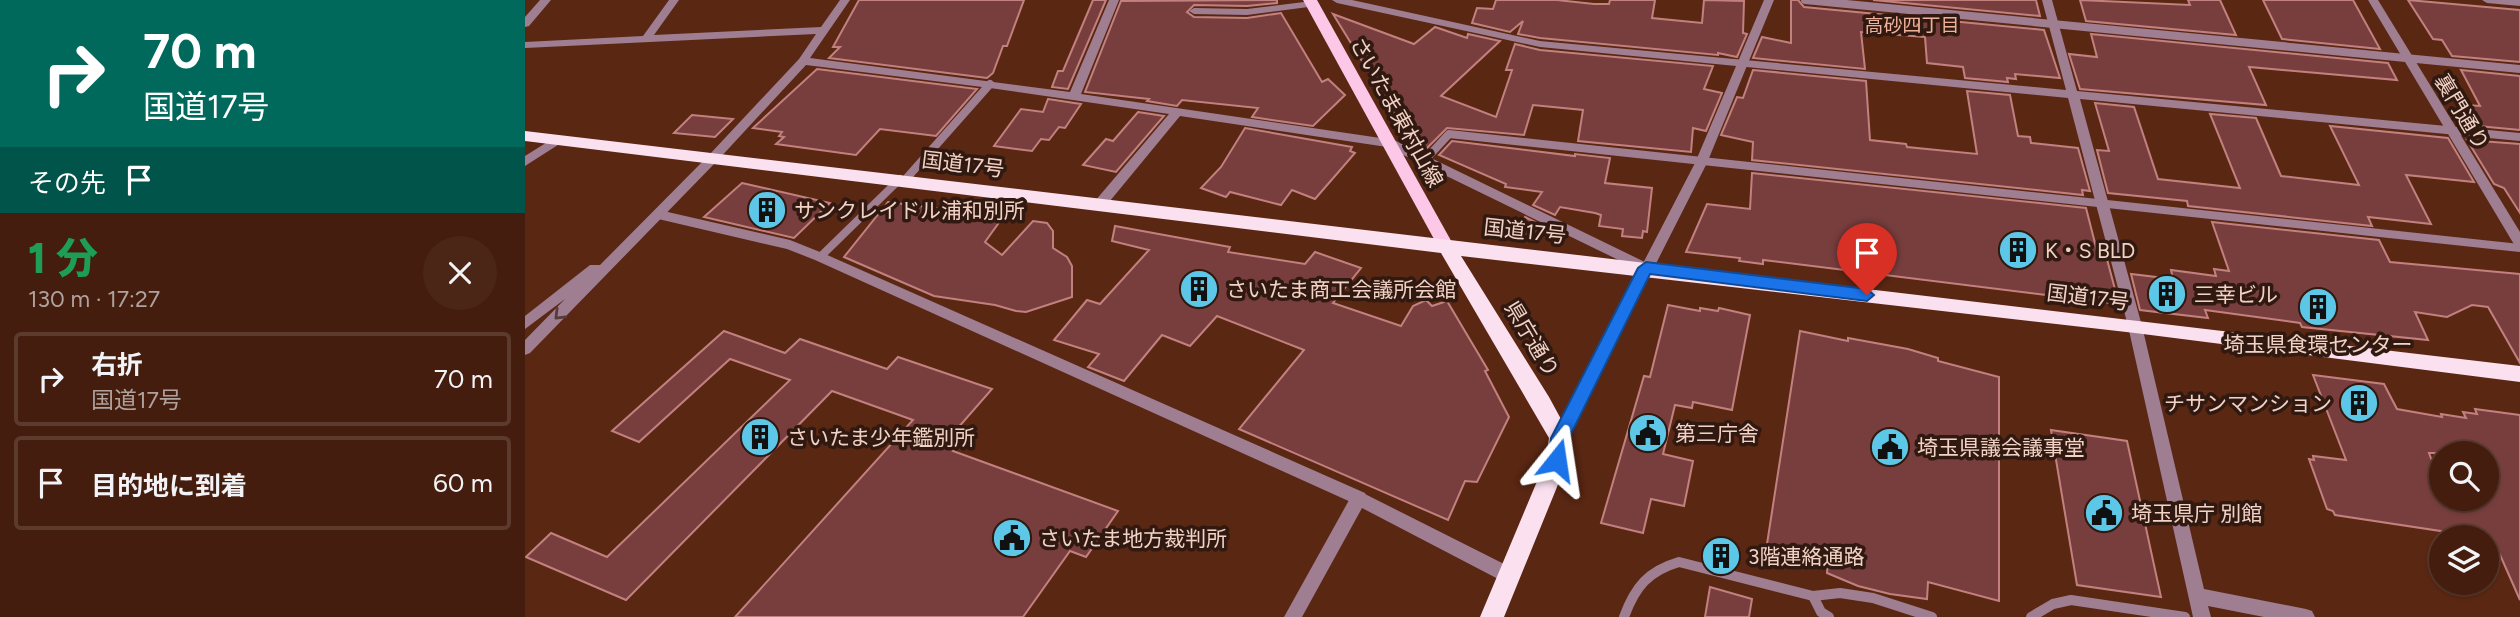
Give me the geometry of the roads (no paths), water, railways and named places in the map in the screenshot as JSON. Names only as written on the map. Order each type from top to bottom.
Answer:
[{"type":"highway","name":"国道17号","points":[[525,136],[2520,374]]},
{"type":"highway","name":"県庁通り","points":[[1446,246],[1542,403],[1560,438]]},
{"type":"highway","points":[[1493,617],[1557,460],[1560,438]]},
{"type":"main road","name":"さいたま東村山線","points":[[1311,2],[1446,246]]},
{"type":"street","points":[[525,24],[546,0]]},
{"type":"street","points":[[646,39],[674,0]]},
{"type":"street","points":[[525,349],[659,215],[803,61],[845,0]]},
{"type":"street","points":[[1074,96],[1114,0]]},
{"type":"street","points":[[1337,0],[1540,44],[2520,137]]},
{"type":"street","points":[[1560,438],[1701,163],[1769,0]]},
{"type":"street","points":[[2047,0],[2135,326],[2202,617]]},
{"type":"street","name":"裏門通り","points":[[2372,0],[2520,246]]},
{"type":"street","points":[[2487,0],[2520,3]]},
{"type":"street","points":[[1194,11],[1247,12],[1311,2]]},
{"type":"street","points":[[525,45],[826,30]]},
{"type":"street","points":[[803,61],[990,84],[1390,143],[1646,268]]},
{"type":"street","points":[[1100,204],[1178,111]]},
{"type":"street","points":[[525,162],[557,140]]},
{"type":"street","points":[[659,215],[790,245],[820,257],[1359,498],[1508,575]]},
{"type":"street","points":[[525,324],[659,215]]},
{"type":"street","points":[[1293,617],[1359,498]]},
{"type":"street","points":[[2197,596],[2306,617]]},
{"type":"lane","points":[[1805,0],[2520,69]]},
{"type":"lane","points":[[820,257],[903,179],[990,84]]},
{"type":"lane","points":[[1424,161],[1449,134],[2102,205],[2520,246]]},
{"type":"lane","points":[[1624,617],[1643,578],[1660,566],[1679,562],[1693,563],[1813,596],[1826,591],[1847,593],[1932,617]]},
{"type":"lane","points":[[1813,596],[1821,612],[1829,617]]},
{"type":"lane","points":[[2031,617],[2053,604],[2071,600],[2185,617]]},
{"type":"place","name":"サンクレイドル浦和別所","points":[[767,210]]},
{"type":"place","name":"K・S BLD","points":[[2018,250]]},
{"type":"place","name":"さいたま商工会議所会館","points":[[1199,289]]},
{"type":"place","name":"三幸ビル","points":[[2167,294]]},
{"type":"place","name":"埼玉県食環センター","points":[[2318,307]]},
{"type":"place","name":"チサンマンション","points":[[2359,403]]},
{"type":"place","name":"第三庁舎","points":[[1648,433]]},
{"type":"place","name":"さいたま少年鑑別所","points":[[760,437]]},
{"type":"place","name":"埼玉県議会議事堂","points":[[1890,447]]},
{"type":"place","name":"埼玉県庁 別館","points":[[2104,513]]},
{"type":"place","name":"さいたま地方裁判所","points":[[1012,538]]},
{"type":"place","name":"3階連絡通路","points":[[1721,556]]},
{"type":"district","name":"高砂四丁目","points":[[1912,25]]}]
